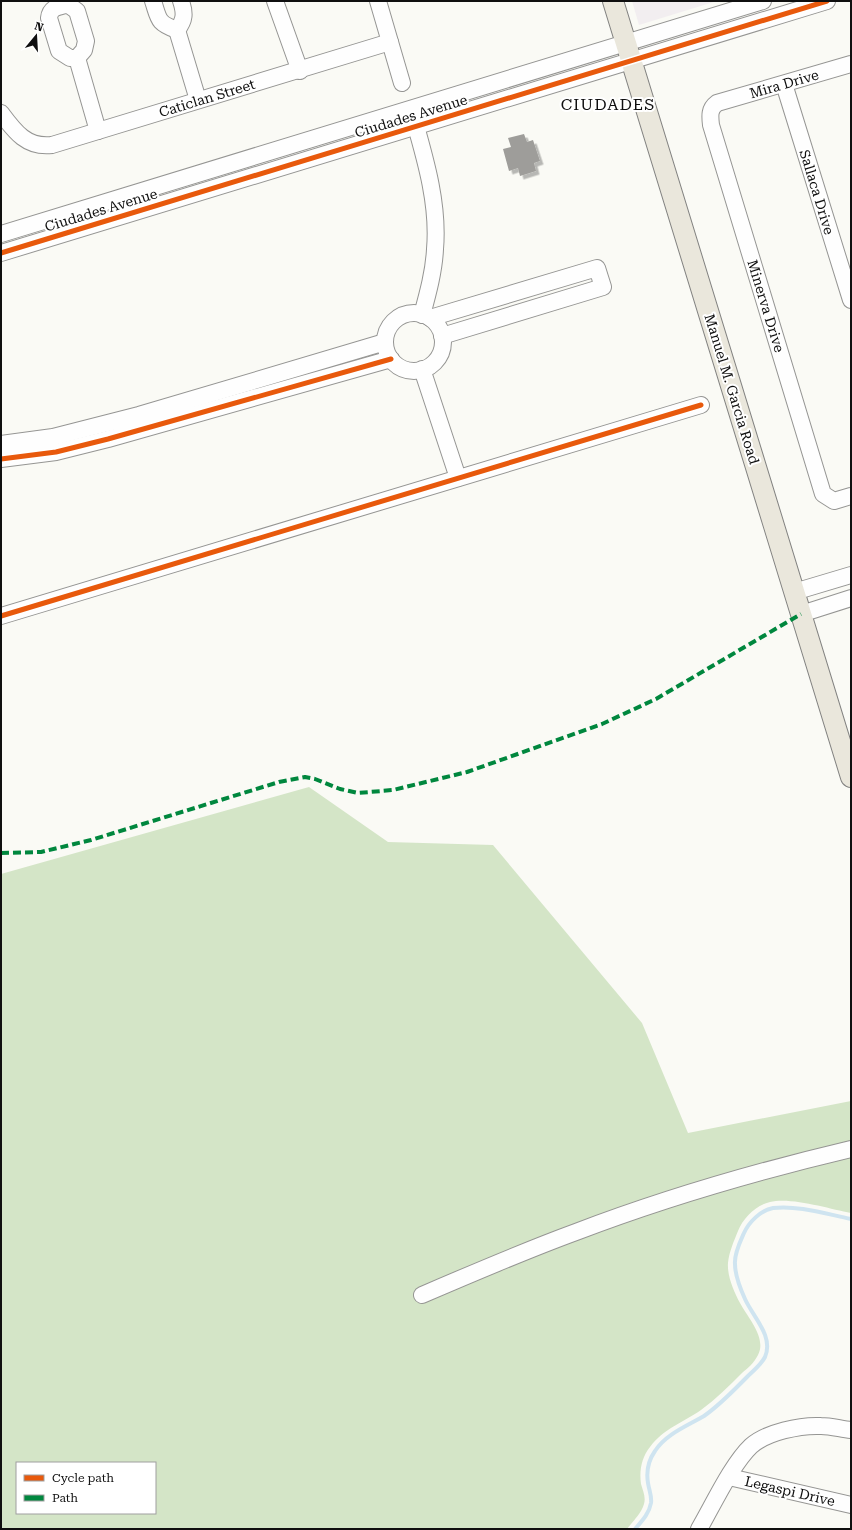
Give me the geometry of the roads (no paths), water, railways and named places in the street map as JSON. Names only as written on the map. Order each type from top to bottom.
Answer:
[{"type":"main road","name":"Manuel M. Garcia Road","points":[[613,1],[851,777]]},
{"type":"street","points":[[153,1],[159,20],[164,25],[176,30],[198,100]]},
{"type":"street","points":[[176,30],[184,18],[184,11],[181,1]]},
{"type":"street","points":[[275,1],[300,70]]},
{"type":"street","points":[[378,1],[402,83]]},
{"type":"street","name":"Ciudades Avenue","points":[[1,253],[416,127],[629,53],[763,1]]},
{"type":"street","name":"Ciudades Avenue","points":[[1,234],[410,109],[784,14],[827,1]]},
{"type":"street","name":"Caticlan Street","points":[[1,113],[11,127],[23,139],[33,144],[43,146],[52,145],[390,42]]},
{"type":"street","points":[[77,58],[98,131]]},
{"type":"street","name":"Mira Drive","points":[[717,103],[851,64]]},
{"type":"street","name":"Sallaca Drive","points":[[784,84],[851,300]]},
{"type":"street","name":"Minerva Drive","points":[[717,103],[712,109],[710,115],[711,125],[818,479],[823,494],[831,500],[844,499]]},
{"type":"street","points":[[410,109],[429,180],[435,216],[436,247],[426,316]]},
{"type":"street","points":[[426,316],[440,329],[443,343],[438,357],[434,362],[422,369],[415,370],[401,368],[391,359],[385,342],[388,329],[396,319],[409,314],[426,316],[597,268],[603,287],[442,336]]},
{"type":"street","points":[[1,459],[56,452],[106,431],[385,342]]},
{"type":"street","points":[[1,444],[106,431],[391,359]]},
{"type":"street","points":[[422,369],[458,478]]},
{"type":"street","points":[[1,616],[701,405]]},
{"type":"street","points":[[794,592],[851,575]]},
{"type":"street","points":[[801,614],[851,598]]},
{"type":"street","points":[[422,1294],[499,1261],[577,1231],[760,1173],[851,1149]]},
{"type":"street","points":[[699,1529],[742,1456],[752,1445],[767,1437],[804,1426],[821,1426],[851,1430]]},
{"type":"street","name":"Legaspi Drive","points":[[729,1477],[851,1505]]},
{"type":"waterway","points":[[635,1529],[649,1511],[651,1498],[647,1470],[649,1462],[655,1451],[671,1435],[704,1416],[716,1407],[757,1368],[765,1357],[767,1349],[765,1334],[745,1299],[738,1282],[735,1268],[736,1252],[749,1225],[764,1211],[783,1207],[812,1210],[851,1219]]},
{"type":"district","name":"CIUDADES","points":[[608,104]]}]
